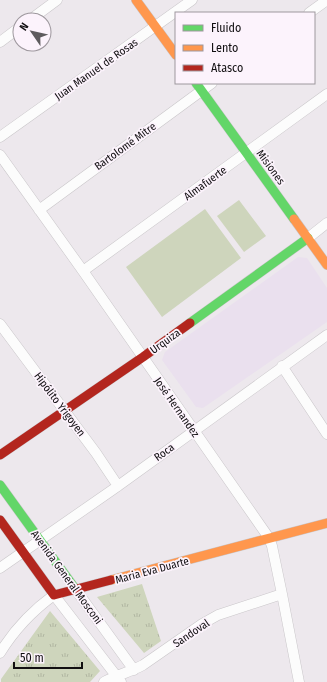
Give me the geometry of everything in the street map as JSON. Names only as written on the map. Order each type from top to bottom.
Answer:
[{"type":"street","points":[[41,12],[57,0]]},
{"type":"street","points":[[136,0],[175,55]]},
{"type":"street","name":"Juan Manuel de Rosas","points":[[176,12],[192,0]]},
{"type":"street","points":[[310,12],[327,0]]},
{"type":"street","name":"Juan Manuel de Rosas","points":[[0,136],[175,12]]},
{"type":"street","points":[[0,42],[12,33]]},
{"type":"street","name":"Bartolomé Mitre","points":[[38,210],[199,87],[209,84]]},
{"type":"street","name":"Misiones","points":[[199,87],[327,265]]},
{"type":"street","name":"Almafuerte","points":[[83,270],[327,94]]},
{"type":"street","name":"José Hernandez","points":[[0,155],[38,210],[83,270],[269,538],[272,546],[299,682]]},
{"type":"street","name":"Urquiza","points":[[0,455],[143,357],[327,223]]},
{"type":"street","name":"Hipólito Yrigoyen","points":[[0,324],[96,453],[118,486]]},
{"type":"street","name":"Roca","points":[[0,568],[118,486],[282,366],[327,335]]},
{"type":"street","points":[[282,366],[327,434]]},
{"type":"street","name":"Avenida General Mosconi","points":[[0,485],[134,670]]},
{"type":"street","name":"Avenida General Mosconi","points":[[0,520],[54,595],[118,679]]},
{"type":"street","name":"Maria Eva Duarte","points":[[0,653],[20,624],[41,604],[54,595],[327,523]]},
{"type":"street","name":"Sandoval","points":[[104,682],[118,679],[143,665],[202,624],[218,615],[282,594]]},
{"type":"shaded area","points":[[298,257],[307,258],[327,288],[327,322],[203,408],[196,407],[162,360],[165,352]]},
{"type":"green space","points":[[239,200],[266,236],[244,252],[217,216]]},
{"type":"green space","points":[[205,209],[241,258],[162,317],[126,267]]},
{"type":"green space","points":[[142,584],[161,641],[144,653],[97,597]]},
{"type":"green space","points":[[50,611],[100,671],[90,682],[1,682],[1,679]]},
{"type":"traffic: fast","points":[[197,84],[294,219]]},
{"type":"traffic: fast","points":[[190,323],[308,238]]},
{"type":"traffic: fast","points":[[0,485],[76,590]]},
{"type":"traffic: slow","points":[[136,0],[175,54]]},
{"type":"traffic: slow","points":[[294,219],[327,265]]},
{"type":"traffic: slow","points":[[111,580],[327,523]]},
{"type":"traffic: jam","points":[[0,455],[190,323]]},
{"type":"traffic: jam","points":[[0,520],[54,595],[111,580]]}]
